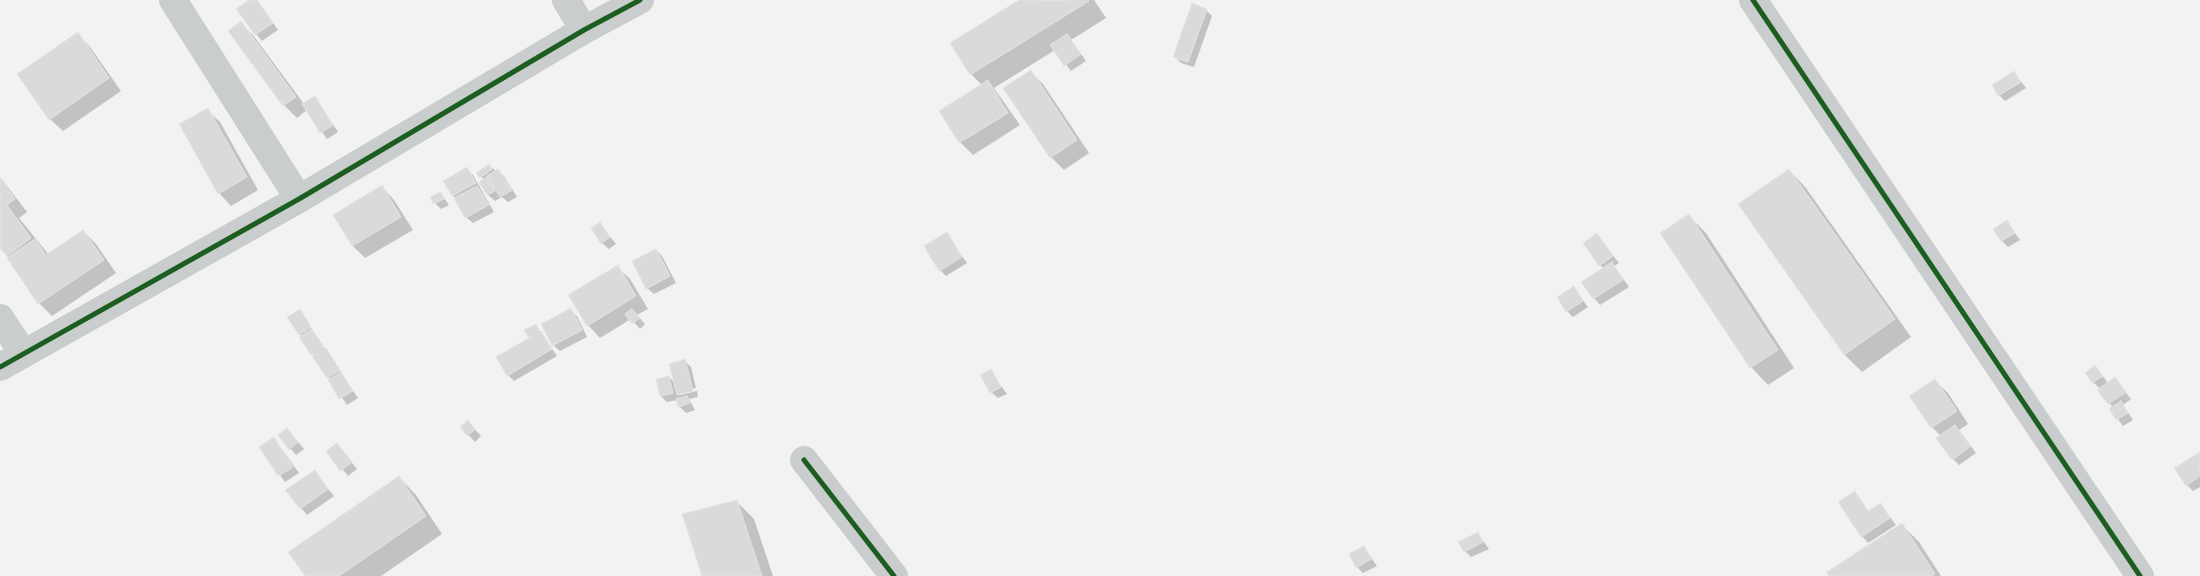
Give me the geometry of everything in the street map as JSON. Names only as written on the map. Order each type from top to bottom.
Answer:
[{"type":"street","points":[[173,0],[299,200]]},
{"type":"street","points":[[566,0],[584,30]]},
{"type":"street","points":[[0,367],[299,200],[584,30],[640,0]]},
{"type":"street","points":[[1753,0],[2140,576]]},
{"type":"street","points":[[0,318],[23,353]]},
{"type":"street","points":[[804,460],[894,576]]},
{"type":"building","points":[[249,0],[257,0],[273,23],[255,35],[236,9]]},
{"type":"building","points":[[1019,0],[1089,1],[970,75],[950,43]]},
{"type":"building","points":[[1192,3],[1207,9],[1188,62],[1173,57]]},
{"type":"building","points":[[241,21],[296,97],[283,106],[228,31]]},
{"type":"building","points":[[78,32],[109,78],[49,120],[17,74]]},
{"type":"building","points":[[1067,34],[1081,54],[1064,66],[1050,45]]},
{"type":"building","points":[[1031,70],[1077,140],[1050,158],[1003,88]]},
{"type":"building","points":[[2014,71],[2021,82],[1998,96],[1992,85]]},
{"type":"building","points":[[988,80],[1008,113],[959,143],[939,111]]},
{"type":"building","points":[[315,96],[333,125],[320,133],[302,104]]},
{"type":"building","points":[[208,108],[247,177],[218,194],[179,124]]},
{"type":"building","points":[[489,164],[492,169],[480,178],[476,173]]},
{"type":"building","points":[[467,167],[476,183],[452,196],[443,181]]},
{"type":"building","points":[[498,169],[512,190],[500,197],[487,176]]},
{"type":"building","points":[[1789,169],[1895,319],[1844,355],[1738,204]]},
{"type":"building","points":[[487,177],[495,191],[487,195],[479,182]]},
{"type":"building","points":[[0,178],[15,199],[7,205],[31,238],[7,256],[0,248]]},
{"type":"building","points":[[382,185],[401,217],[352,246],[333,215]]},
{"type":"building","points":[[477,186],[489,205],[465,218],[454,198]]},
{"type":"building","points":[[441,192],[444,199],[433,204],[430,197]]},
{"type":"building","points":[[1689,214],[1778,350],[1750,368],[1660,233]]},
{"type":"building","points":[[2007,220],[2015,233],[2001,241],[1993,229]]},
{"type":"building","points":[[600,222],[610,237],[601,244],[591,228]]},
{"type":"building","points":[[83,230],[104,260],[38,304],[7,258],[35,239],[46,255]]},
{"type":"building","points":[[947,232],[962,257],[939,271],[924,246]]},
{"type":"building","points":[[1597,233],[1613,256],[1599,266],[1583,243]]},
{"type":"building","points":[[656,249],[670,276],[646,289],[632,261]]},
{"type":"building","points":[[1612,262],[1623,280],[1593,299],[1581,282]]},
{"type":"building","points":[[618,265],[636,296],[587,326],[568,295]]},
{"type":"building","points":[[1574,286],[1583,301],[1566,312],[1557,297]]},
{"type":"building","points":[[571,308],[582,330],[552,346],[541,324]]},
{"type":"building","points":[[300,309],[311,327],[299,335],[287,317]]},
{"type":"building","points":[[632,309],[640,318],[632,324],[625,314]]},
{"type":"building","points":[[536,324],[539,330],[528,337],[524,330]]},
{"type":"building","points":[[312,329],[324,347],[311,355],[299,337]]},
{"type":"building","points":[[541,331],[552,349],[507,376],[496,357]]},
{"type":"building","points":[[326,348],[340,370],[327,378],[312,356]]},
{"type":"building","points":[[685,359],[693,391],[677,395],[669,364]]},
{"type":"building","points":[[2095,365],[2103,376],[2092,383],[2085,373]]},
{"type":"building","points":[[991,369],[1001,387],[990,393],[980,375]]},
{"type":"building","points":[[341,372],[353,391],[339,399],[328,380]]},
{"type":"building","points":[[669,376],[673,393],[660,396],[656,379]]},
{"type":"building","points":[[2115,377],[2126,392],[2108,404],[2097,390]]},
{"type":"building","points":[[1935,379],[1957,411],[1931,428],[1909,396]]},
{"type":"building","points":[[687,396],[690,403],[678,407],[676,399]]},
{"type":"building","points":[[2121,401],[2128,413],[2116,420],[2109,409]]},
{"type":"building","points":[[468,420],[475,429],[467,436],[460,427]]},
{"type":"building","points":[[1955,425],[1971,446],[1952,460],[1936,438]]},
{"type":"building","points":[[287,428],[298,442],[289,450],[278,435]]},
{"type":"building","points":[[274,437],[293,467],[278,476],[259,447]]},
{"type":"building","points":[[337,443],[352,462],[340,471],[326,451]]},
{"type":"building","points":[[2200,452],[2200,476],[2186,486],[2174,468]]},
{"type":"building","points":[[315,470],[328,489],[300,509],[285,490]]},
{"type":"building","points":[[399,476],[426,516],[339,576],[305,576],[288,552]]},
{"type":"building","points":[[1855,491],[1868,511],[1881,503],[1890,518],[1861,537],[1838,502]]},
{"type":"building","points":[[737,500],[762,576],[702,576],[682,514]]},
{"type":"building","points":[[1902,523],[1935,574],[1931,576],[1829,576],[1827,572]]},
{"type":"building","points":[[1478,532],[1483,542],[1464,552],[1458,542]]},
{"type":"building","points":[[1364,546],[1371,559],[1356,568],[1349,554]]},
{"type":"cycle path","points":[[0,367],[299,199],[584,30],[640,0]]},
{"type":"cycle path","points":[[1753,0],[2140,576]]},
{"type":"cycle path","points":[[804,460],[894,576]]}]
